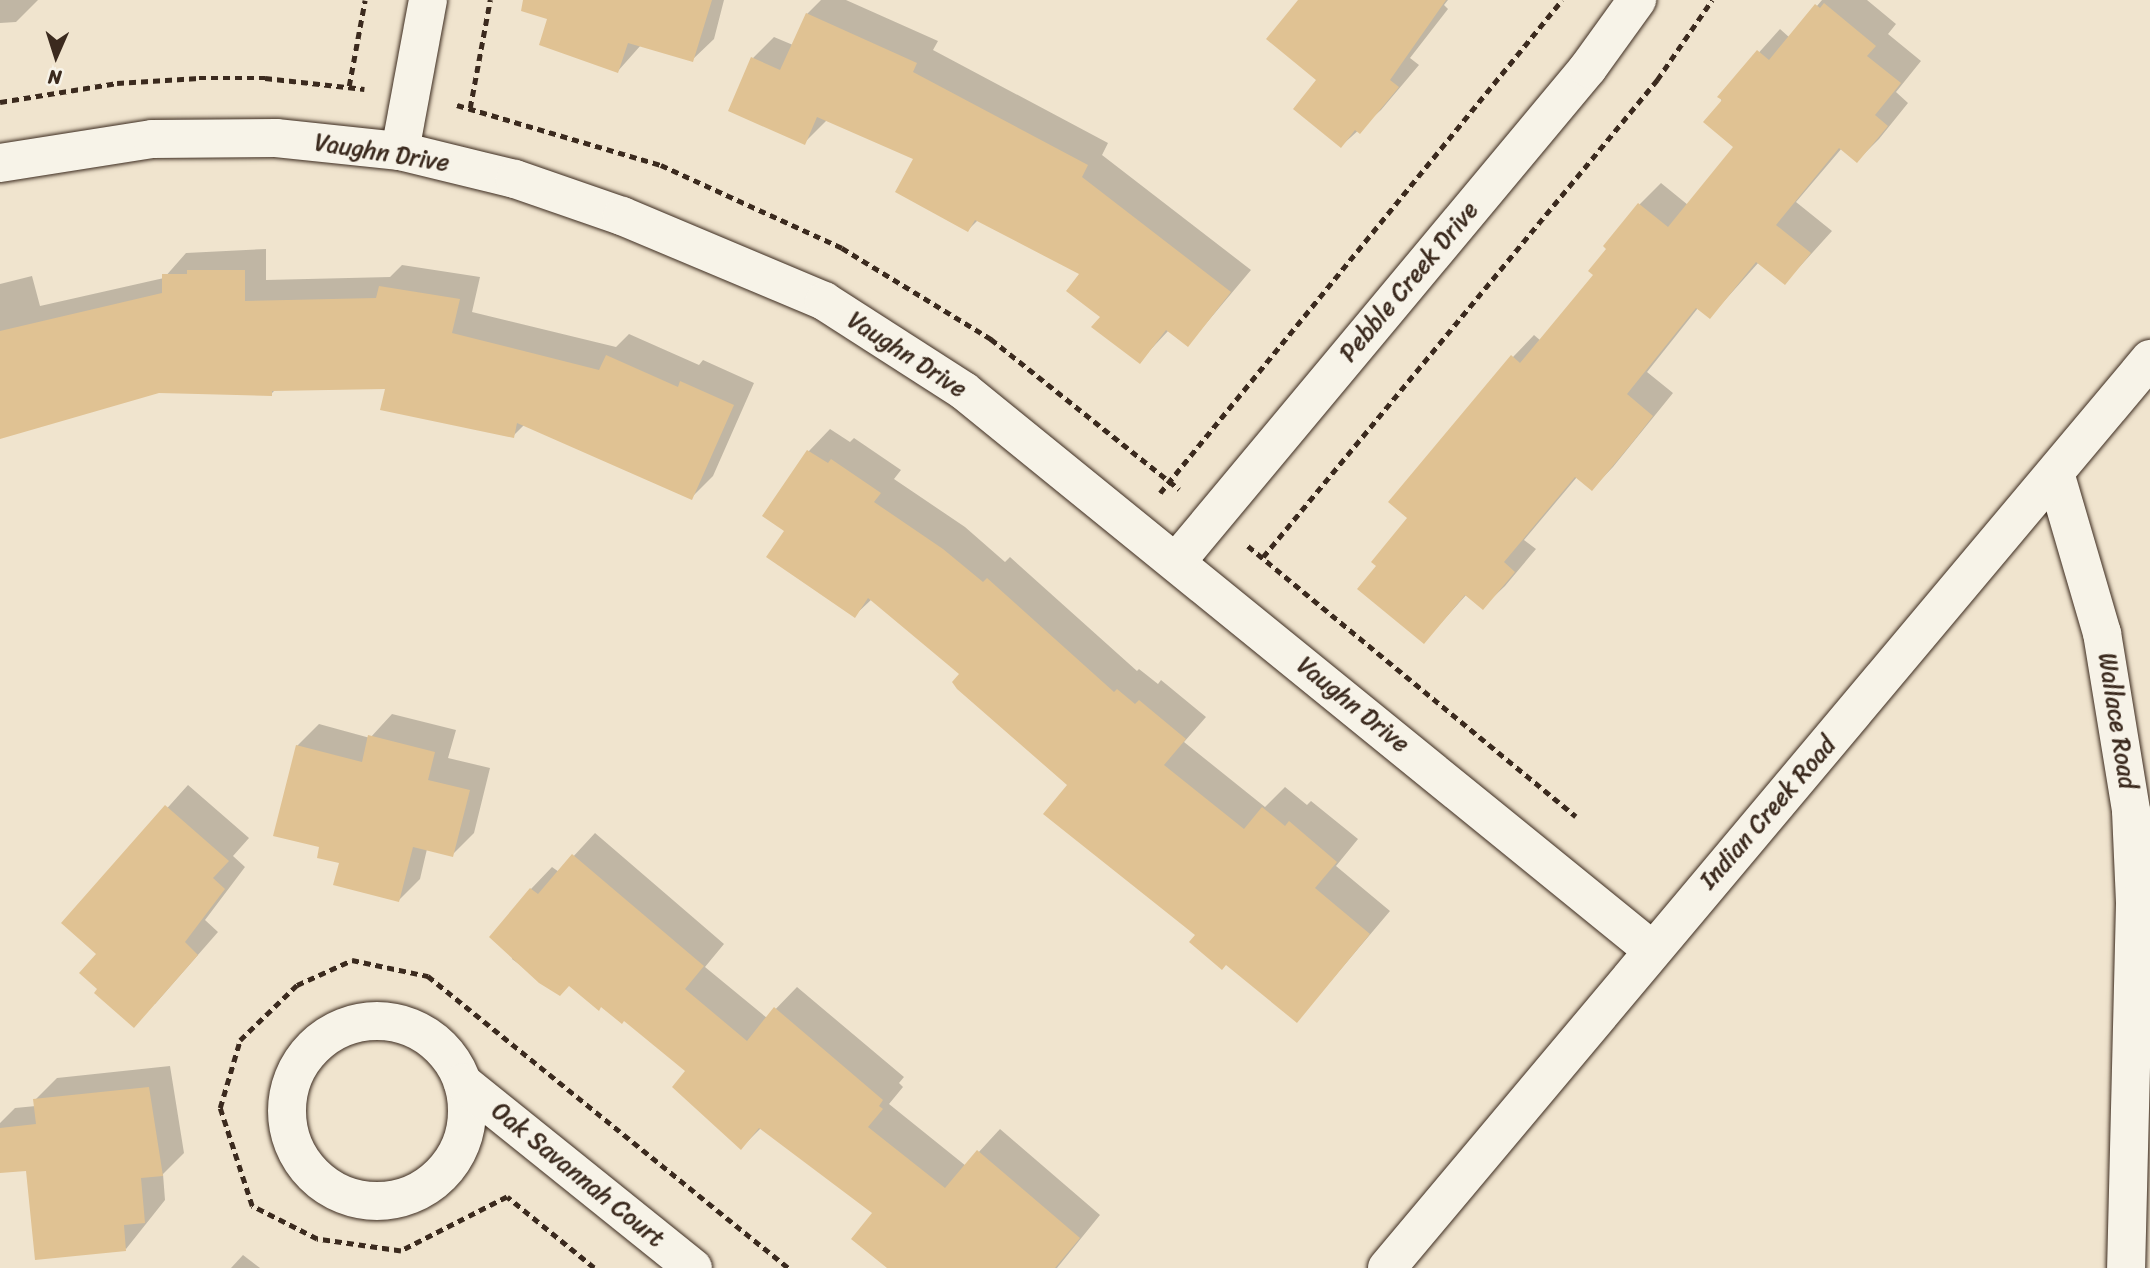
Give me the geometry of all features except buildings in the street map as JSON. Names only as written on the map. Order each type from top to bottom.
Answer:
[{"type":"street","points":[[400,151],[428,0]]},
{"type":"street","name":"Pebble Creek Drive","points":[[1178,561],[1588,68],[1637,0]]},
{"type":"street","name":"Vaughn Drive","points":[[0,163],[152,139],[275,138],[400,151],[515,179],[622,216],[824,301],[964,391],[1178,561],[1651,949]]},
{"type":"street","name":"Indian Creek Road","points":[[1387,1268],[1651,949],[2056,475],[2150,359]]},
{"type":"street","name":"Wallace Road","points":[[2056,475],[2102,632],[2131,811],[2142,904],[2126,1268]]},
{"type":"street","name":"Oak Savannah Court","points":[[463,1083],[468,1113],[462,1142],[447,1168],[424,1189],[396,1199],[366,1200],[337,1192],[312,1175],[295,1150],[286,1121],[287,1092],[298,1064],[318,1042],[343,1027],[372,1019],[402,1024],[429,1036],[450,1057],[463,1083],[693,1268]]},
{"type":"path","points":[[349,86],[365,0]]},
{"type":"path","points":[[470,108],[490,0]]},
{"type":"path","points":[[1158,495],[1562,0]]},
{"type":"path","points":[[1263,557],[1657,80],[1713,0]]},
{"type":"path","points":[[0,102],[156,79],[265,78],[369,90]]},
{"type":"path","points":[[1248,545],[1576,816]]}]
